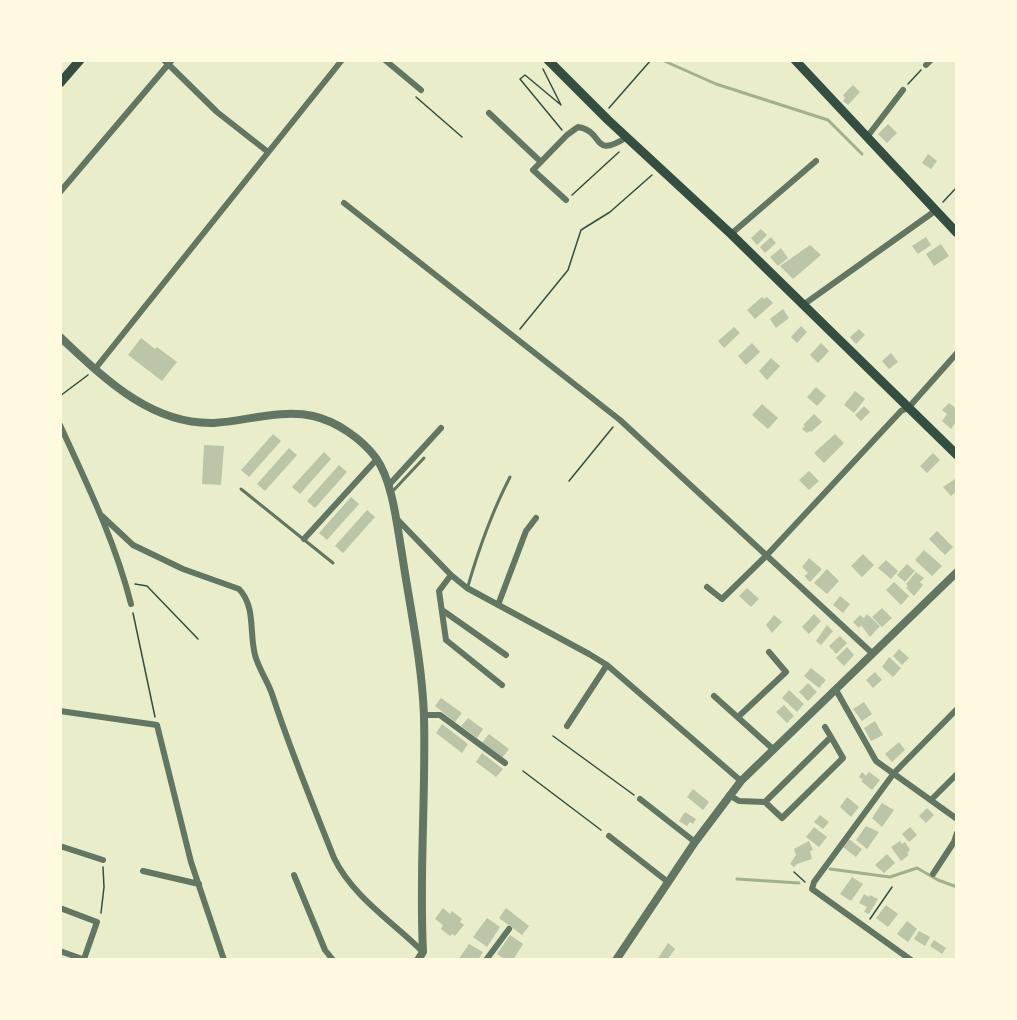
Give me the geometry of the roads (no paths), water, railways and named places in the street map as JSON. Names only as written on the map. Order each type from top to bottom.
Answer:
[{"type":"main road","points":[[62,76],[80,60]]},
{"type":"main road","points":[[548,61],[731,234],[957,455]]},
{"type":"main road","points":[[801,62],[957,233]]},
{"type":"street","points":[[95,369],[342,60]]},
{"type":"street","points":[[385,60],[421,90]]},
{"type":"street","points":[[60,192],[168,61],[217,112],[268,152]]},
{"type":"street","points":[[867,137],[903,90]]},
{"type":"street","points":[[489,113],[540,162]]},
{"type":"street","points":[[566,200],[533,170],[567,135],[578,127],[585,128],[604,146],[611,147],[629,139]]},
{"type":"street","points":[[731,234],[816,161]]},
{"type":"street","points":[[344,203],[620,420],[872,653]]},
{"type":"street","points":[[804,305],[935,211]]},
{"type":"street","points":[[60,336],[95,369],[137,402],[176,418],[213,423],[294,414],[314,416],[347,431],[376,459],[388,486],[396,518],[419,661],[423,715],[425,956]]},
{"type":"street","points":[[707,587],[722,599],[766,556],[901,411],[909,407],[957,353]]},
{"type":"street","points":[[60,425],[102,516],[126,582],[131,604]]},
{"type":"street","points":[[388,486],[441,428]]},
{"type":"street","points":[[304,539],[376,459]]},
{"type":"street","points":[[102,516],[133,545],[166,562],[239,589],[245,596],[250,605],[256,657],[342,875],[425,956]]},
{"type":"street","points":[[396,518],[451,575],[467,588],[590,654],[741,781]]},
{"type":"street","points":[[498,605],[526,531],[536,518]]},
{"type":"street","points":[[616,960],[695,842],[741,781],[957,572]]},
{"type":"street","points":[[451,575],[440,589],[448,643],[502,685]]},
{"type":"street","points":[[442,610],[506,655]]},
{"type":"street","points":[[738,717],[786,672],[769,652]]},
{"type":"street","points":[[567,726],[607,666]]},
{"type":"street","points":[[836,690],[876,761],[957,819]]},
{"type":"street","points":[[714,696],[773,749]]},
{"type":"street","points":[[907,959],[812,889],[814,882],[894,773],[957,709]]},
{"type":"street","points":[[60,711],[157,725],[191,862],[224,960]]},
{"type":"street","points":[[423,715],[440,715],[505,763]]},
{"type":"street","points":[[729,795],[739,801],[765,802],[782,818],[843,758],[825,727]]},
{"type":"street","points":[[765,802],[831,737]]},
{"type":"street","points":[[931,800],[957,774]]},
{"type":"street","points":[[640,799],[695,842]]},
{"type":"street","points":[[933,874],[954,842],[957,833]]},
{"type":"street","points":[[609,836],[668,882]]},
{"type":"street","points":[[60,846],[103,860]]},
{"type":"street","points":[[143,870],[199,884]]},
{"type":"street","points":[[294,875],[325,950],[333,960]]},
{"type":"street","points":[[60,908],[97,922],[85,960],[60,951]]},
{"type":"street","points":[[486,960],[509,929]]},
{"type":"street","points":[[418,960],[425,956]]},
{"type":"lane","points":[[390,494],[424,458]]},
{"type":"lane","points":[[467,588],[491,516],[510,477]]},
{"type":"lane","points":[[241,489],[333,563]]},
{"type":"waterway","points":[[662,60],[716,84],[828,120],[862,154]]},
{"type":"waterway","points":[[830,869],[890,877],[917,868],[938,880],[957,887]]},
{"type":"waterway","points":[[737,879],[799,883]]}]
